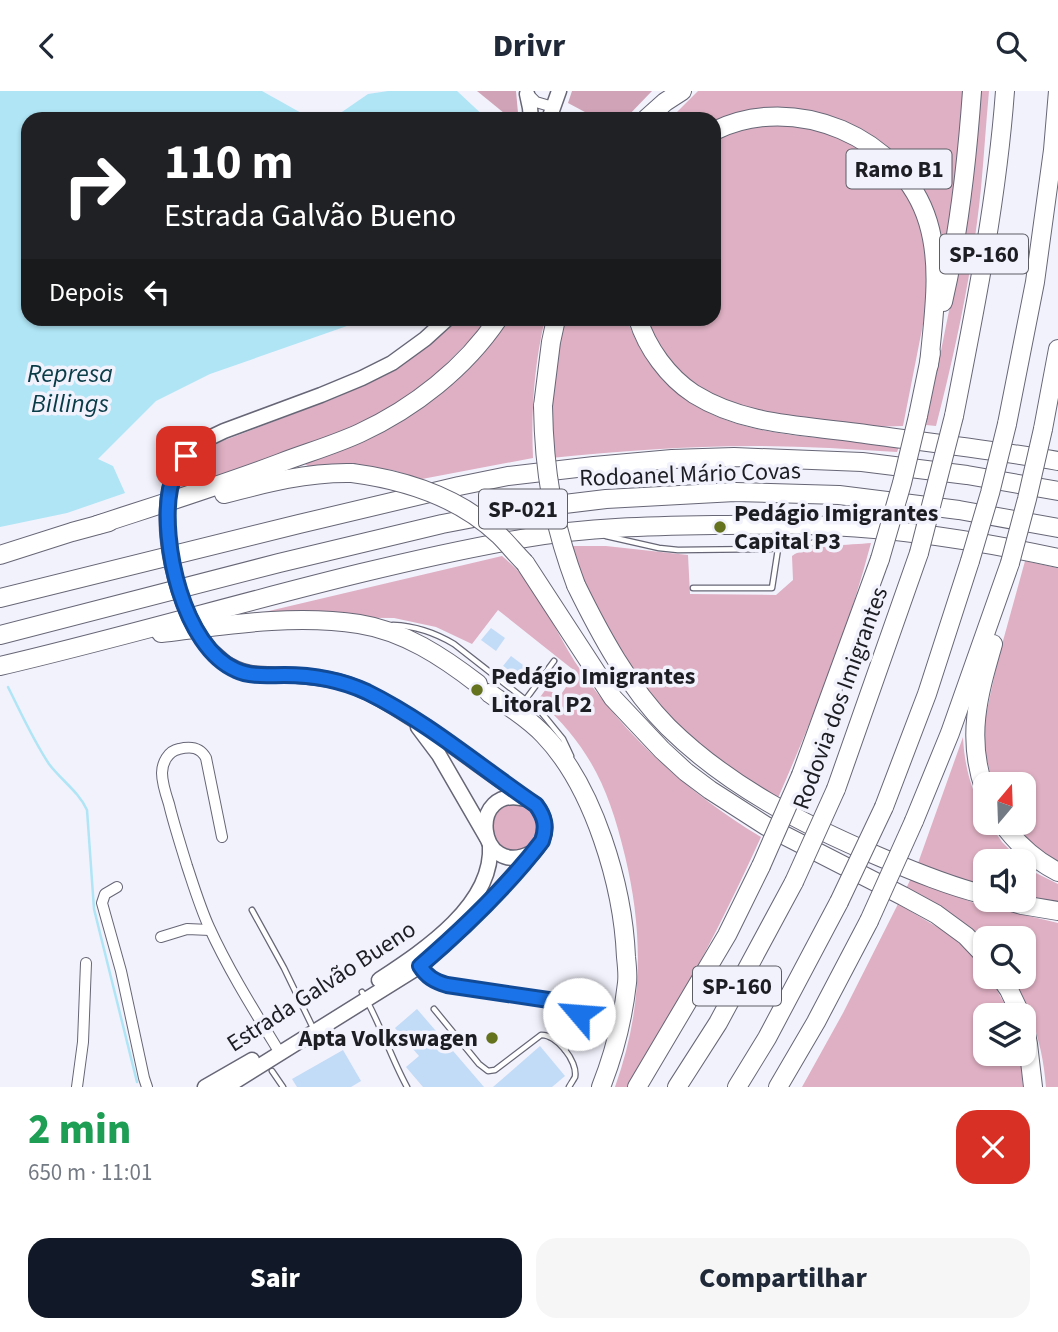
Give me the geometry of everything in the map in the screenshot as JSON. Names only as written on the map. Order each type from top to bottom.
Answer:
[{"type":"highway","points":[[654,112],[685,91]]},
{"type":"highway","points":[[668,112],[685,91]]},
{"type":"highway","points":[[637,1087],[727,935],[761,866],[801,775],[880,559],[902,483],[950,272],[961,209],[972,91]]},
{"type":"highway","name":"Rodovia dos Imigrantes","points":[[677,1087],[718,1023],[793,882],[836,789],[919,553],[954,416],[981,282],[1003,126],[1005,91]]},
{"type":"highway","name":"SP-160","points":[[737,1087],[767,1038],[839,902],[884,807],[927,694],[970,561],[1007,424],[1035,282],[1058,91]]},
{"type":"highway","name":"Ramo B1","points":[[721,128],[737,120],[764,114],[787,113],[814,117],[838,124],[867,139],[904,174],[929,223],[936,259],[929,365]]},
{"type":"highway","points":[[0,555],[252,474],[359,434],[391,417],[430,390],[471,353],[492,326]]},
{"type":"highway","points":[[554,326],[543,406],[545,463],[553,510],[560,540],[576,585],[596,626],[625,673],[668,726],[713,766],[757,796],[839,840],[914,872],[973,892]]},
{"type":"highway","points":[[641,326],[657,358],[684,387],[713,404],[749,418],[1058,461]]},
{"type":"highway","points":[[778,1087],[869,921],[950,733],[1008,569],[1043,429],[1058,349]]},
{"type":"highway","name":"Rodoanel Mário Covas","points":[[0,598],[459,486],[508,476],[594,466],[734,457],[862,462],[967,475],[1058,491]]},
{"type":"highway","points":[[97,524],[278,481],[320,474],[381,476],[438,495],[478,518],[525,563],[613,698],[686,772],[766,826],[936,914],[973,943]]},
{"type":"highway","name":"Rodoanel Mário Covas","points":[[0,635],[430,527],[515,510],[606,499],[736,492],[839,495],[959,510],[1058,528]]},
{"type":"highway","points":[[0,666],[407,562],[527,538],[607,528],[805,524],[943,537],[1058,558]]},
{"type":"highway","points":[[978,772],[974,737],[976,714],[1003,606],[1008,569]]},
{"type":"highway","points":[[102,641],[283,620],[360,624],[389,632],[441,657],[526,719],[551,743],[571,771],[608,853],[621,900],[627,981],[620,1026],[601,1087]]},
{"type":"highway","points":[[1011,835],[1042,864],[1058,872]]},
{"type":"highway","points":[[1036,907],[1058,911]]},
{"type":"highway","points":[[1031,1066],[1033,1087]]},
{"type":"main road","points":[[527,92],[531,112]]},
{"type":"main road","name":"Estrada Galvão Bueno","points":[[226,1087],[278,1049],[443,946],[484,907],[535,850],[545,832],[542,813],[536,805],[385,701],[330,679],[236,670],[209,648],[200,636],[183,599],[171,563],[167,535],[170,491],[177,470],[186,456],[203,441],[224,431],[321,395],[392,363],[439,326]]},
{"type":"main road","name":"Estrada Galvão Bueno","points":[[411,718],[439,755],[489,841]]},
{"type":"main road","name":"Estrada Galvão Bueno","points":[[417,961],[449,927],[484,882],[491,858],[485,824],[492,807],[508,797],[527,799]]},
{"type":"main road","points":[[489,841],[502,855],[511,857],[519,857],[535,850]]},
{"type":"main road","name":"Estrada Galvão Bueno","points":[[205,1087],[278,1049]]},
{"type":"street","points":[[527,92],[539,103],[555,105]]},
{"type":"street","points":[[222,837],[206,758],[198,748],[176,749],[167,756],[162,776],[196,895],[210,930],[254,1013],[278,1049]]},
{"type":"street","points":[[117,887],[105,894],[102,903],[121,971],[147,1087]]},
{"type":"street","points":[[161,937],[187,929],[210,930]]},
{"type":"street","points":[[77,1087],[83,1042],[86,963]]},
{"type":"lane","points":[[581,531],[678,550],[778,549],[806,545],[857,528]]},
{"type":"lane","points":[[693,588],[772,588],[778,549]]},
{"type":"lane","points":[[360,624],[405,625],[423,629],[454,644],[541,712],[563,739],[576,766]]},
{"type":"lane","points":[[526,699],[554,661]]},
{"type":"lane","points":[[583,777],[593,815]]},
{"type":"lane","points":[[252,910],[313,1027]]},
{"type":"lane","points":[[417,961],[429,978],[447,985],[573,1004],[579,1014],[565,1050]]},
{"type":"lane","points":[[364,995],[407,1087]]},
{"type":"lane","points":[[434,1009],[488,1072],[492,1072],[541,1035],[553,1037],[565,1050],[575,1068],[575,1076],[569,1087]]},
{"type":"lane","points":[[272,1071],[283,1087]]},
{"type":"shaded area","points":[[477,91],[516,91],[518,112],[503,112]]},
{"type":"shaded area","points":[[572,91],[652,91],[632,112],[585,112],[568,103]]},
{"type":"shaded area","points":[[698,91],[966,91],[940,296],[923,195],[833,118],[721,125],[721,112],[677,112]]},
{"type":"shaded area","points":[[979,91],[989,91],[981,188],[969,278],[936,426],[926,425],[952,296]]},
{"type":"shaded area","points":[[755,123],[823,128],[876,156],[914,204],[925,236],[928,290],[903,426],[867,427],[738,411],[669,369],[644,326],[721,326],[721,136]]},
{"type":"shaded area","points":[[449,326],[481,326],[438,372],[400,402],[360,425],[178,492],[189,464],[207,447],[338,397],[391,371]]},
{"type":"shaded area","points":[[495,326],[544,326],[534,388],[533,458],[422,479],[392,470],[359,466],[307,470],[308,466],[303,463],[368,436]]},
{"type":"shaded area","points":[[559,326],[630,326],[647,360],[673,389],[704,410],[739,424],[777,433],[900,444],[897,452],[728,446],[652,449],[551,458],[549,418]]},
{"type":"shaded area","points":[[871,543],[829,672],[778,798],[717,761],[672,722],[631,670],[582,582],[570,546],[606,546],[688,555],[690,594],[776,595],[793,580],[792,556],[799,552]]},
{"type":"shaded area","points":[[502,556],[530,585],[575,662],[635,737],[707,801],[761,837],[699,964],[627,1087],[615,1087],[631,1029],[638,972],[638,943],[625,856],[612,810],[595,770],[571,734],[538,700],[546,689],[560,696],[576,672],[498,610],[472,644],[436,627],[394,618],[243,617]]},
{"type":"shaded area","points":[[1025,561],[1058,568],[1058,861],[1024,835],[1036,835],[1036,772],[990,772],[984,737],[998,659]]},
{"type":"shaded area","points":[[963,737],[973,789],[973,835],[997,835],[1009,849],[973,849],[973,885],[917,866]]},
{"type":"shaded area","points":[[515,804],[532,810],[538,827],[532,844],[515,850],[498,844],[492,827],[498,810]]},
{"type":"shaded area","points":[[1036,873],[1058,884],[1058,904],[1036,901]]},
{"type":"shaded area","points":[[911,878],[973,903],[973,912],[1012,912],[1058,923],[1058,1087],[1046,1087],[1036,1034],[1036,1003],[1025,1003],[1017,989],[1036,989],[1036,926],[973,926],[973,936],[905,891]]},
{"type":"shaded area","points":[[898,904],[949,934],[970,953],[973,957],[973,989],[996,989],[1004,1003],[973,1003],[973,1066],[1021,1066],[1023,1087],[802,1087]]},
{"type":"water","name":"Represa Billings","points":[[0,91],[262,91],[300,112],[21,112],[21,326],[347,326],[210,374],[156,401],[98,459],[113,466],[125,493],[67,513],[0,527]]},
{"type":"water","points":[[388,91],[457,91],[480,112],[342,112],[368,94]]},
{"type":"building","points":[[491,628],[505,638],[496,651],[481,640]]},
{"type":"building","points":[[511,656],[527,668],[519,678],[503,666]]},
{"type":"building","points":[[417,1009],[484,1087],[423,1087],[406,1067],[419,1056],[395,1028]]},
{"type":"building","points":[[540,1046],[565,1076],[552,1087],[493,1087]]},
{"type":"building","points":[[343,1050],[361,1081],[351,1087],[297,1087],[292,1079]]},
{"type":"waterway","points":[[8,687],[49,764],[79,797],[87,810],[94,909],[137,1082]]},
{"type":"place","name":"Pedágio Imigrantes Capital P3","points":[[720,527]]},
{"type":"place","name":"Pedágio Imigrantes Litoral P2","points":[[477,690]]},
{"type":"place","name":"Apta Volkswagen","points":[[492,1038]]},
{"type":"route","points":[[186,456],[172,481],[167,535],[171,563],[183,599],[200,636],[209,648],[236,670],[263,675],[330,679],[363,690],[437,735],[536,805],[542,813],[545,832],[542,841],[484,907],[420,966],[424,973],[429,978],[447,985],[573,1004],[579,1014]]}]
